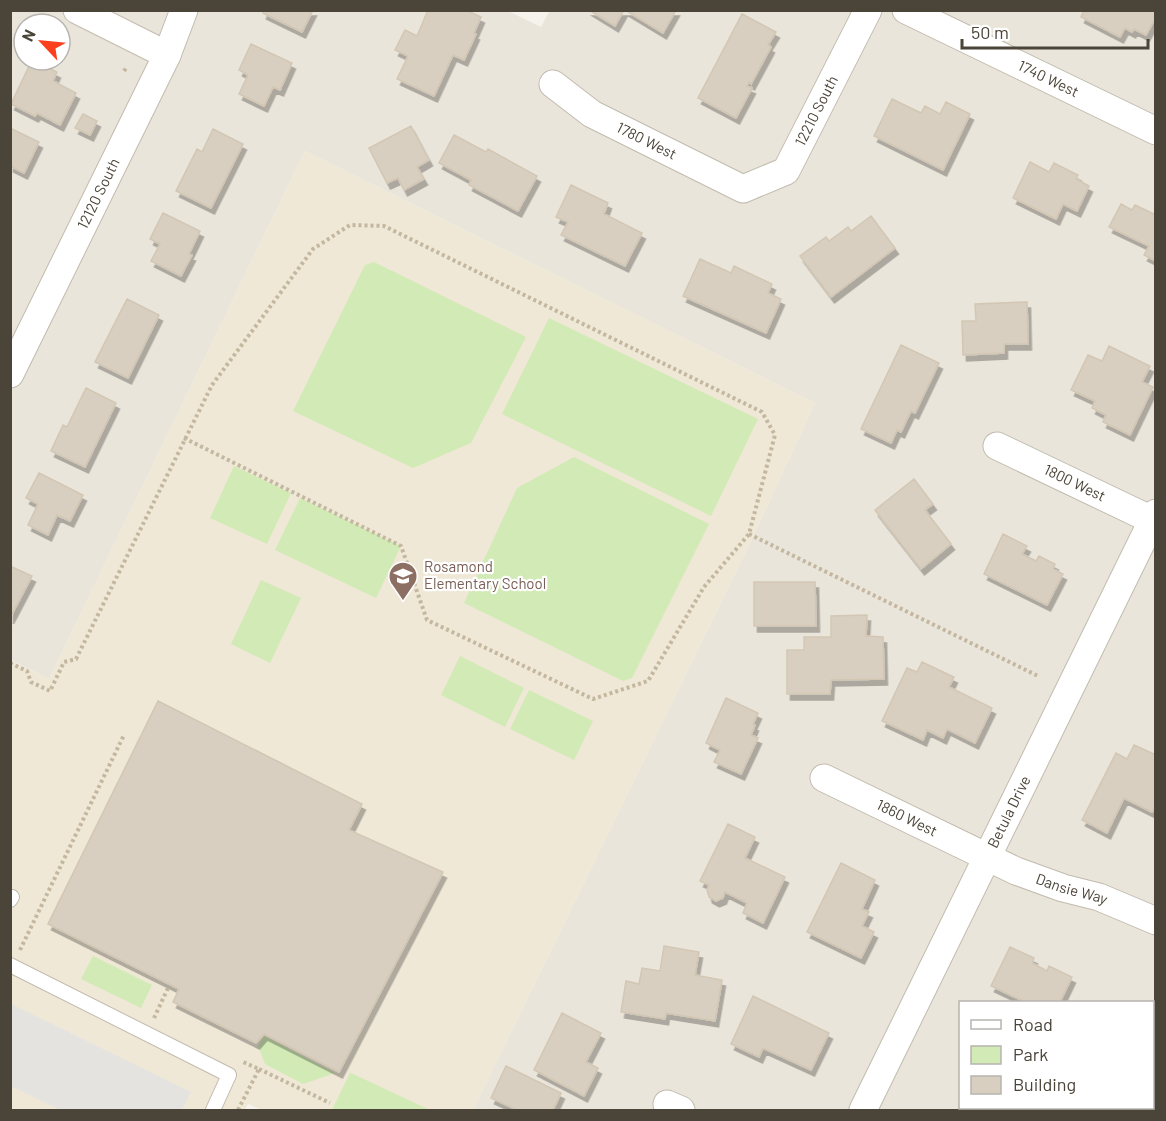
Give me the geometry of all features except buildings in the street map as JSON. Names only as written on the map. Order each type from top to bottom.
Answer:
[{"type":"street","points":[[77,10],[167,55]]},
{"type":"street","name":"12120 South","points":[[10,374],[19,335],[167,55],[184,10]]},
{"type":"street","name":"12210 South","points":[[743,189],[786,171],[868,10]]},
{"type":"street","name":"1740 West","points":[[906,10],[1155,131]]},
{"type":"street","name":"1780 West","points":[[553,84],[592,114],[743,189]]},
{"type":"street","name":"1800 West","points":[[997,446],[1154,517]]},
{"type":"street","name":"Betula Drive","points":[[863,1110],[1154,517]]},
{"type":"street","name":"1860 West","points":[[824,778],[987,858]]},
{"type":"street","name":"Dansie Way","points":[[987,858],[1028,876],[1099,897],[1155,921]]},
{"type":"lane","points":[[10,965],[229,1075],[213,1110]]},
{"type":"path","points":[[10,663],[27,671],[32,682],[50,692],[64,662],[76,659],[212,385],[313,249],[350,225],[384,226],[762,412],[775,435],[749,534],[704,587],[648,681],[593,699],[427,620],[401,546],[184,438]]},
{"type":"path","points":[[749,534],[1038,676]]},
{"type":"path","points":[[23,944],[124,735]]},
{"type":"path","points":[[153,1019],[168,988]]},
{"type":"path","points":[[259,1069],[330,1103]]},
{"type":"shaded area","points":[[506,10],[541,27],[550,10],[1155,11],[1155,1110],[473,1110],[749,545],[815,403],[305,151],[49,679],[11,660],[10,11]]},
{"type":"shaded area","name":"Rosamond Elementary School","points":[[305,151],[815,403],[749,545],[473,1110],[262,1110],[248,1104],[245,1110],[11,1110],[10,660],[49,679]]},
{"type":"shaded area","points":[[11,1004],[191,1092],[182,1110],[60,1110],[11,1086]]},
{"type":"green space","points":[[374,262],[526,337],[471,443],[413,468],[293,411],[365,265]]},
{"type":"green space","points":[[549,318],[758,419],[711,516],[502,414]]},
{"type":"green space","points":[[574,457],[709,524],[632,678],[623,681],[464,603],[517,488]]},
{"type":"green space","points":[[234,466],[291,493],[267,544],[210,518]]},
{"type":"green space","points":[[300,498],[401,546],[376,598],[275,550]]},
{"type":"green space","points":[[261,580],[301,598],[270,663],[231,644]]},
{"type":"green space","points":[[460,656],[524,688],[505,727],[441,695]]},
{"type":"green space","points":[[529,690],[593,721],[574,760],[510,729]]},
{"type":"green space","points":[[93,956],[152,985],[141,1008],[81,979]]},
{"type":"green space","points":[[264,1036],[335,1073],[303,1084],[265,1064],[258,1046]]},
{"type":"green space","points":[[351,1073],[430,1110],[332,1110]]},
{"type":"place","name":"Rosamond Elementary School","points":[[403,602]]}]
